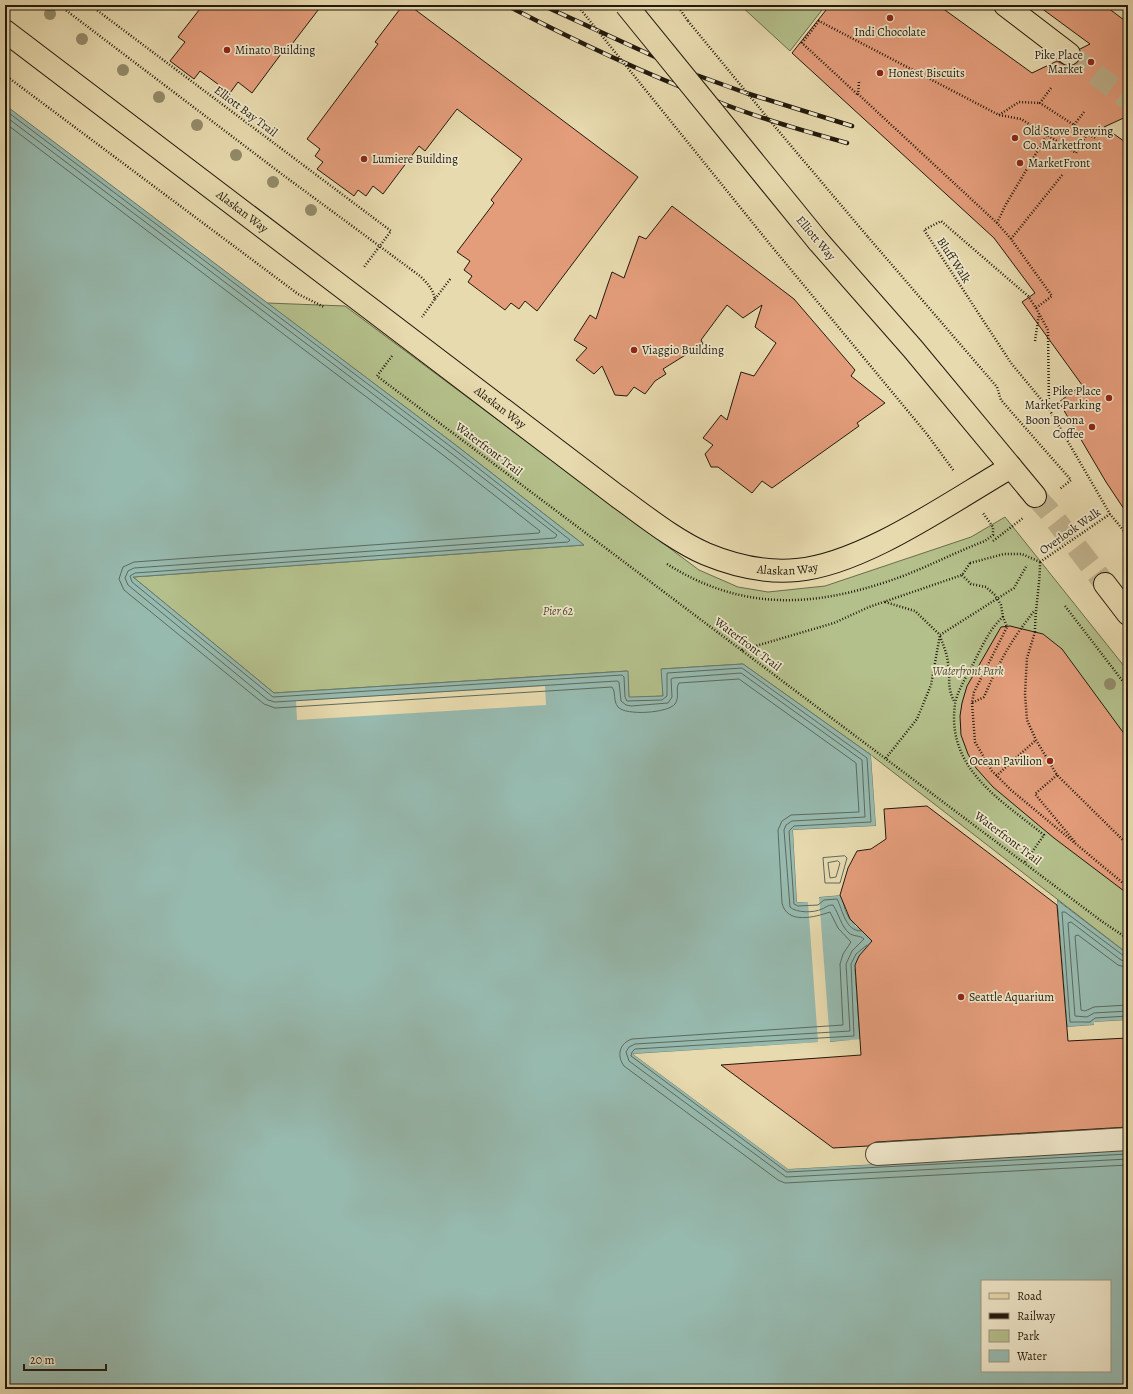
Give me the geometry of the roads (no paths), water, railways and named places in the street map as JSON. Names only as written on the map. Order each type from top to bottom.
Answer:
[{"type":"main road","name":"Elliott Way","points":[[626,5],[818,241],[913,349],[1011,467]]},
{"type":"main road","points":[[1005,5],[1069,54]]},
{"type":"main road","name":"Alaskan Way","points":[[5,31],[617,496],[661,526],[705,553],[732,563],[758,570],[798,570],[818,566],[879,543],[1011,467]]},
{"type":"main road","points":[[1011,467],[1035,496]]},
{"type":"main road","points":[[1105,584],[1128,614]]},
{"type":"lane","points":[[877,1154],[1128,1139]]},
{"type":"water","points":[[5,105],[453,443],[584,545],[133,577],[274,693],[628,671],[629,697],[663,696],[661,669],[743,664],[871,755],[876,826],[793,830],[797,902],[818,901],[819,897],[842,895],[846,913],[850,919],[859,927],[881,937],[855,969],[860,1040],[633,1054],[788,1169],[1128,1150],[1128,1389],[5,1389]]},
{"type":"water","points":[[1057,900],[1128,954],[1128,1020],[1095,1022],[1095,1025],[1067,1027]]},
{"type":"tunnel","points":[[1069,54],[1128,99]]},
{"type":"tunnel","points":[[1035,496],[1048,510],[1105,584]]},
{"type":"railway","points":[[506,5],[607,55],[685,89],[728,106],[847,143]]},
{"type":"railway","points":[[542,5],[688,72],[746,93],[852,126]]},
{"type":"place","name":"Indi Chocolate","points":[[890,18]]},
{"type":"place","name":"Minato Building","points":[[227,50]]},
{"type":"place","name":"Pike Place Market","points":[[1091,62]]},
{"type":"place","name":"Honest Biscuits","points":[[880,73]]},
{"type":"place","name":"Old Stove Brewing Co. Marketfront","points":[[1015,138]]},
{"type":"place","name":"Lumiere Building","points":[[364,159]]},
{"type":"place","name":"MarketFront","points":[[1020,163]]},
{"type":"place","name":"Viaggio Building","points":[[634,350]]},
{"type":"place","name":"Pike Place Market Parking","points":[[1109,398]]},
{"type":"place","name":"Boon Boona Coffee","points":[[1092,427]]},
{"type":"place","name":"Ocean Pavilion","points":[[1050,761]]},
{"type":"place","name":"Seattle Aquarium","points":[[961,997]]},
{"type":"park label","name":"Pier 62","points":[[558,611]]},
{"type":"park label","name":"Waterfront Park","points":[[968,671]]}]
